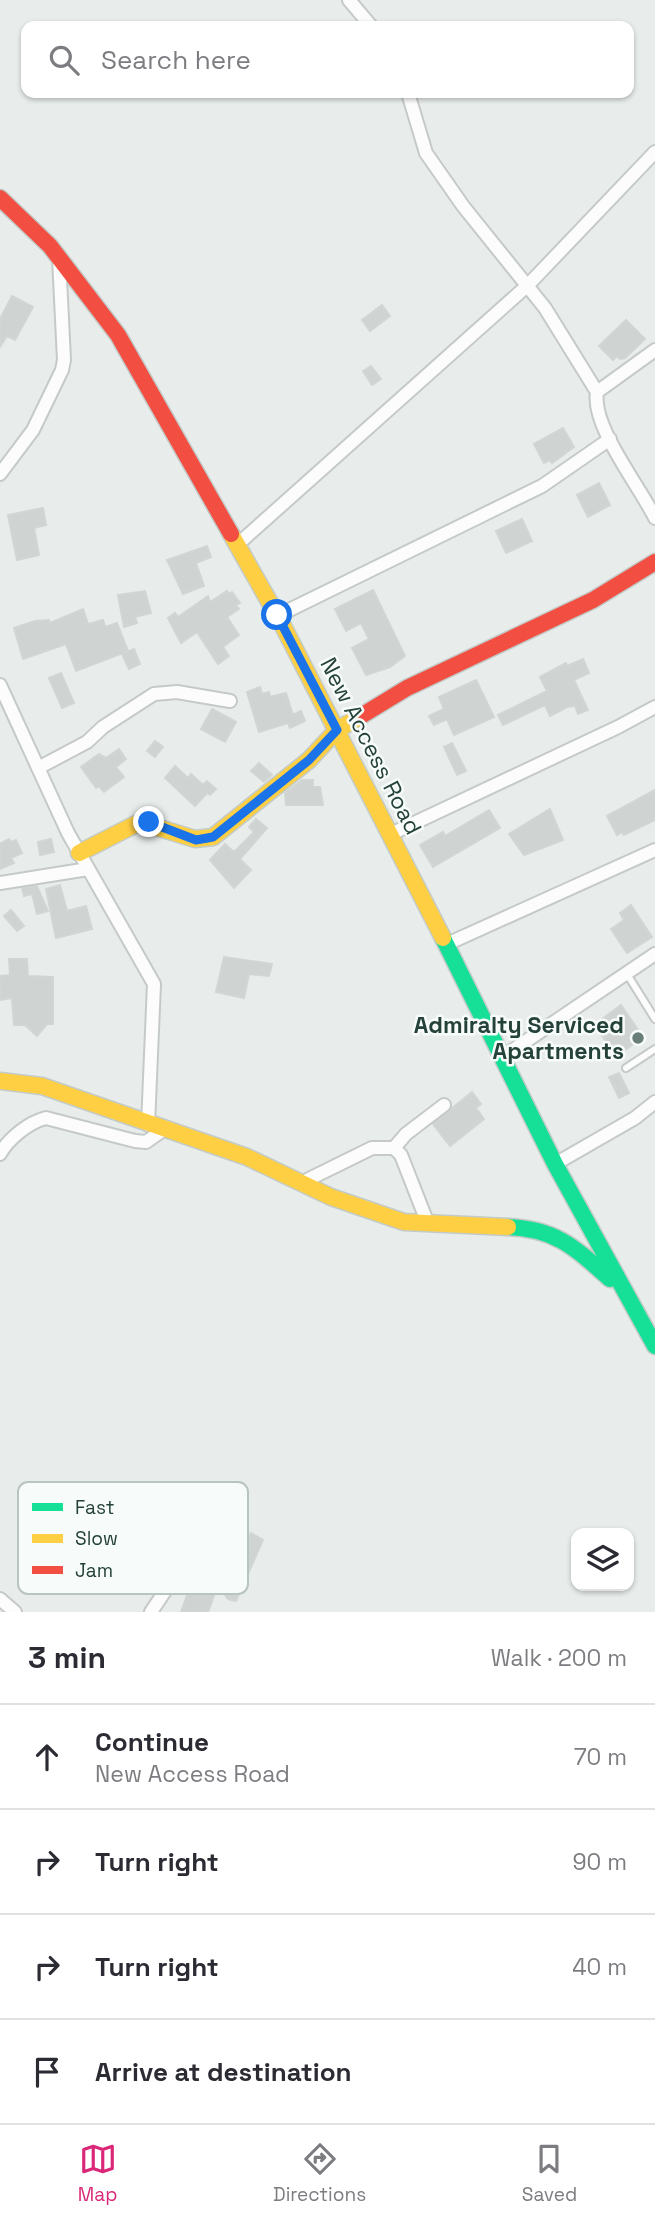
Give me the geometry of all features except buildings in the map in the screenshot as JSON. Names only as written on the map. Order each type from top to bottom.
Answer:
[{"type":"main road","name":"New Access Road","points":[[0,198],[59,257],[118,335],[277,615],[504,1056],[555,1164],[655,1346]]},
{"type":"main road","points":[[79,853],[140,821],[196,840],[213,837],[309,760],[337,730],[443,670],[593,600],[655,562]]},
{"type":"main road","points":[[0,1082],[42,1086],[247,1157],[331,1197],[404,1222],[534,1228],[566,1240],[625,1294]]},
{"type":"street","points":[[349,0],[367,21]]},
{"type":"street","points":[[410,98],[426,153],[463,206],[528,285],[597,392],[597,412],[655,518]]},
{"type":"street","points":[[237,545],[528,285],[655,152]]},
{"type":"street","points":[[0,474],[33,430],[62,370],[64,360],[59,257]]},
{"type":"street","points":[[597,392],[655,349]]},
{"type":"street","points":[[277,615],[542,486],[610,439]]},
{"type":"street","points":[[0,685],[79,853],[143,960],[154,984],[155,1127],[146,1142],[135,1142],[46,1118],[37,1120],[7,1143],[0,1154]]},
{"type":"street","points":[[38,768],[87,742],[103,727],[154,694],[177,692],[230,701]]},
{"type":"street","points":[[391,834],[655,707]]},
{"type":"street","points":[[447,944],[655,850]]},
{"type":"street","points":[[0,883],[88,869]]},
{"type":"street","points":[[504,1056],[655,954]]},
{"type":"street","points":[[555,1164],[635,1118],[655,1102]]},
{"type":"street","points":[[301,1183],[372,1149],[394,1148],[406,1134],[444,1105]]},
{"type":"street","points":[[394,1148],[401,1155],[428,1224]]},
{"type":"street","points":[[150,1612],[163,1594]]},
{"type":"street","points":[[0,1599],[15,1612]]},
{"type":"lane","points":[[626,972],[655,1019]]},
{"type":"lane","points":[[626,1068],[655,1049]]},
{"type":"traffic: fast","points":[[443,938],[555,1164],[655,1346]]},
{"type":"traffic: fast","points":[[508,1227],[553,1236],[575,1249],[610,1279]]},
{"type":"traffic: slow","points":[[231,534],[283,626],[443,938]]},
{"type":"traffic: slow","points":[[79,853],[140,822],[195,839],[213,837],[309,760],[337,730],[361,716]]},
{"type":"traffic: slow","points":[[0,1081],[42,1086],[247,1157],[331,1197],[404,1222],[508,1227]]},
{"type":"traffic: jam","points":[[0,198],[50,246],[118,335],[231,534]]},
{"type":"traffic: jam","points":[[361,716],[407,688],[593,600],[655,562]]},
{"type":"place","name":"Admiralty Serviced Apartments","points":[[638,1038]]},
{"type":"route","points":[[149,822],[196,840],[204,841],[213,837],[309,760],[337,730],[277,615]]}]
